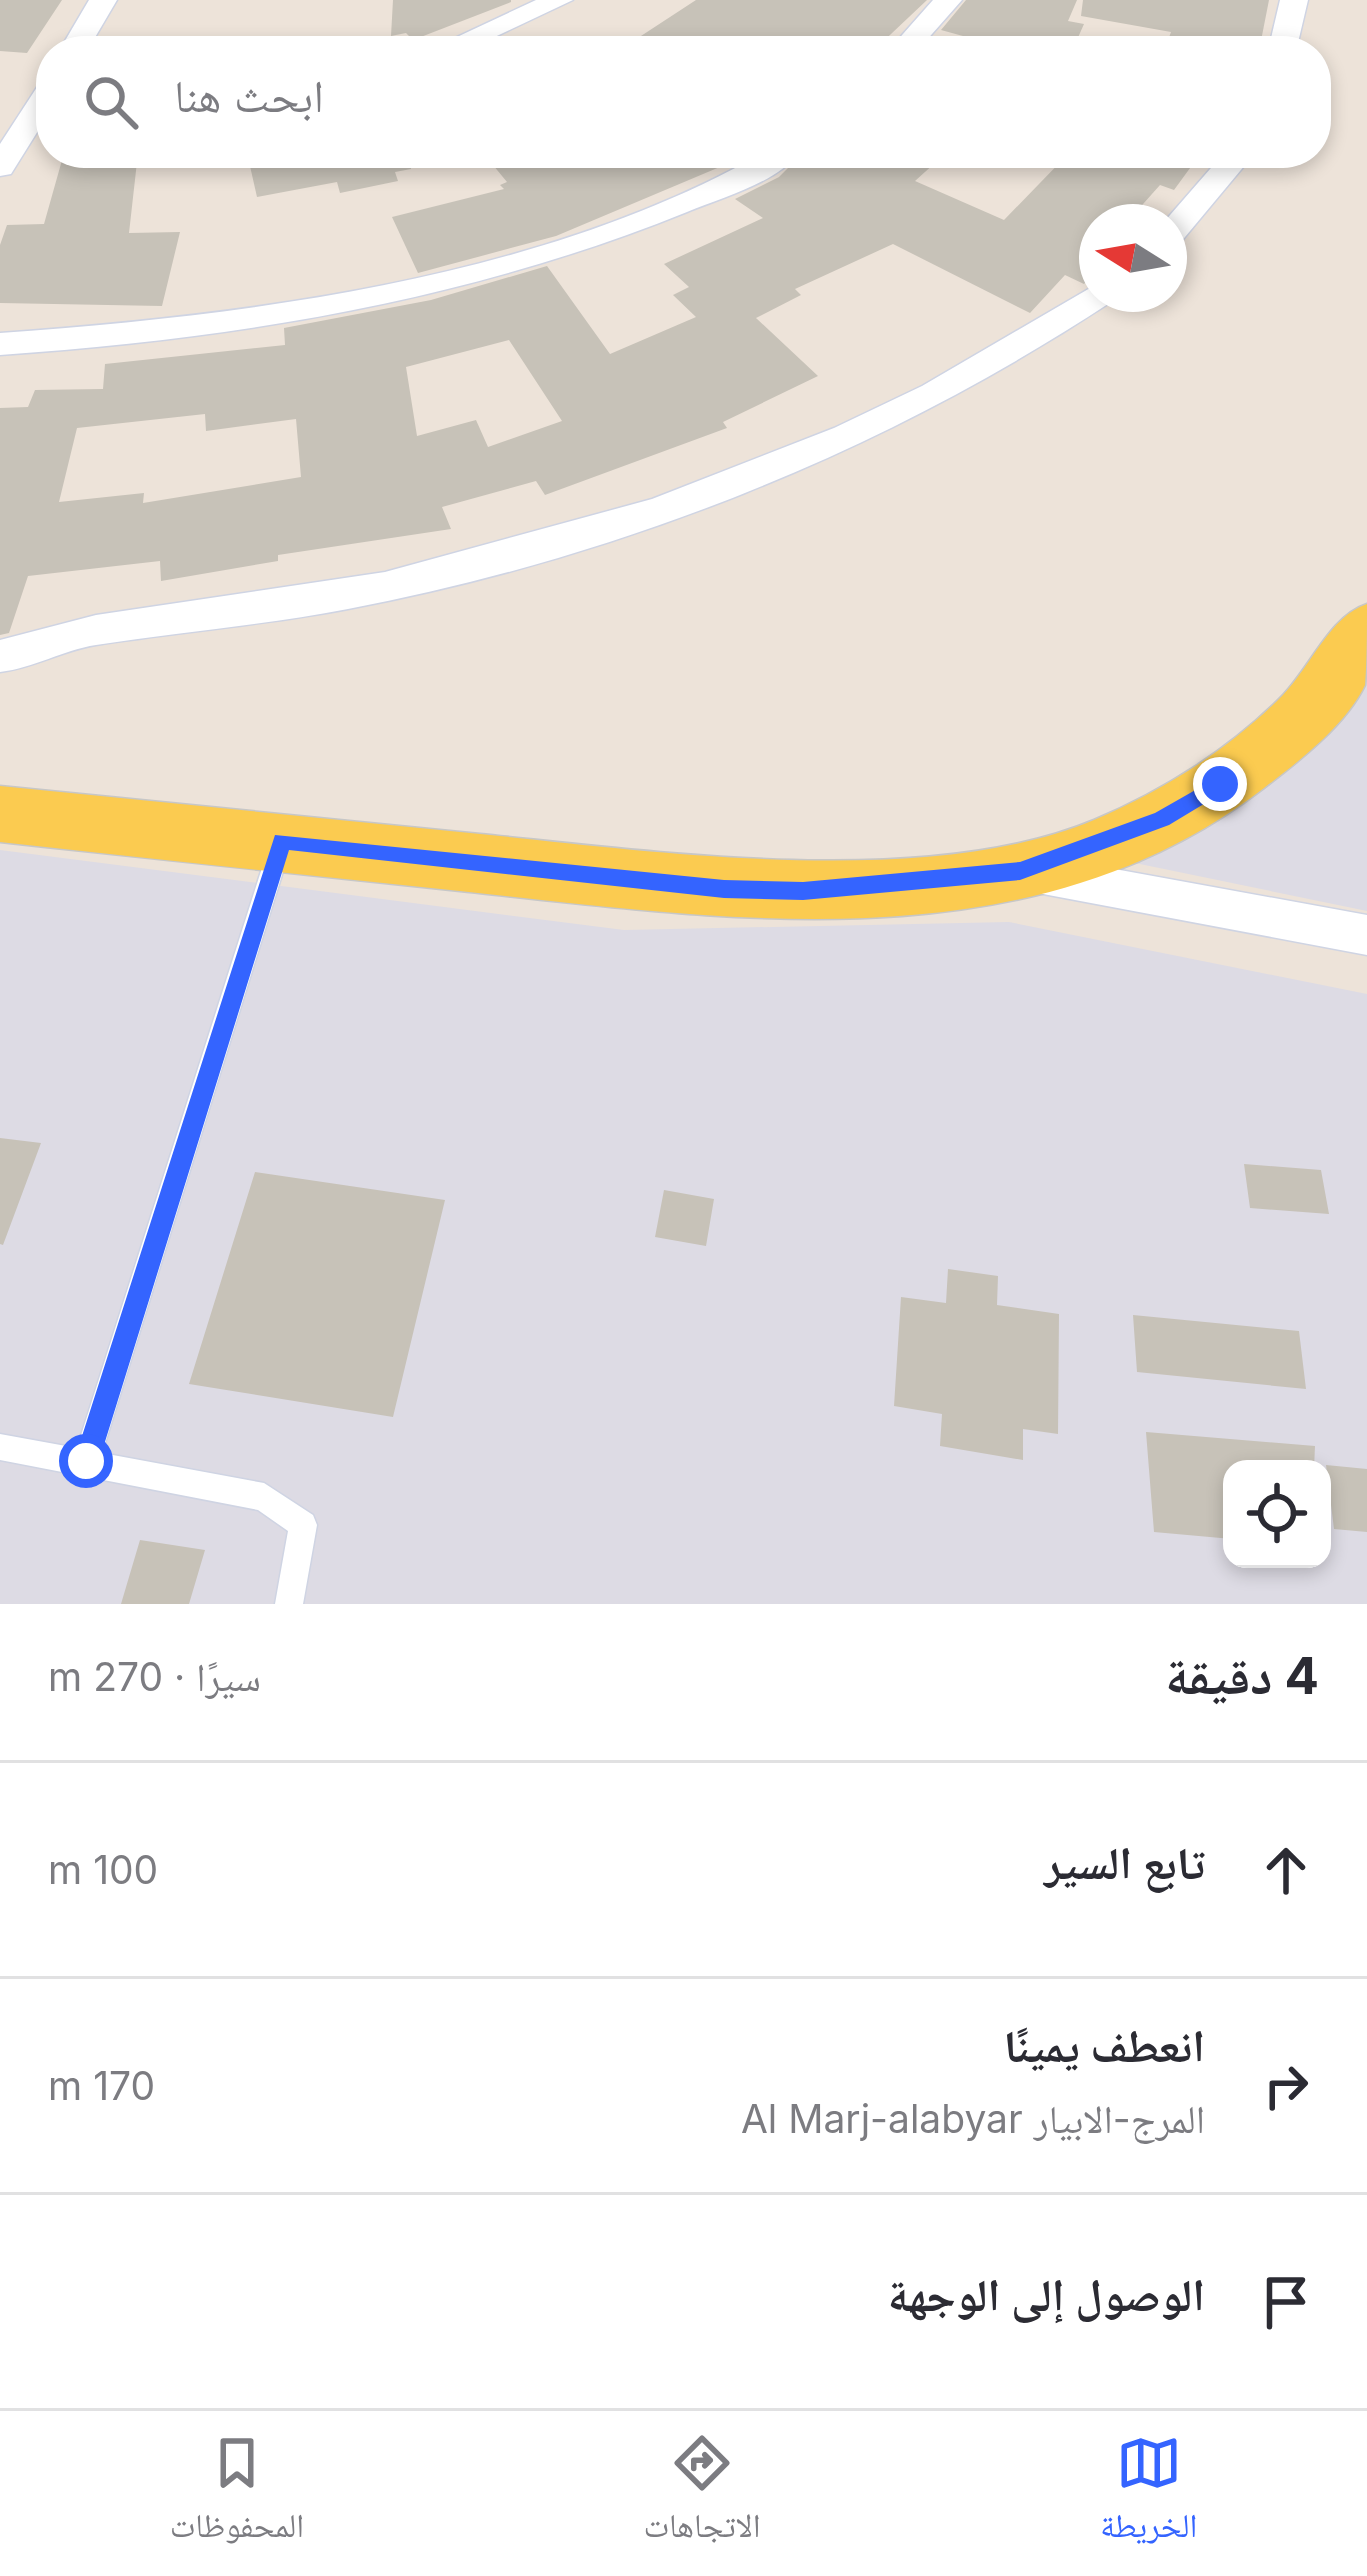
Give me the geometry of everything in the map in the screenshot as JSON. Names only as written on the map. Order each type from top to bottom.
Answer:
[{"type":"main road","points":[[0,814],[724,889],[803,891],[1020,871],[1162,819],[1220,784],[1309,710],[1367,628]]},
{"type":"street","points":[[82,36],[103,0]]},
{"type":"street","points":[[476,36],[559,0]]},
{"type":"street","points":[[916,36],[948,0]]},
{"type":"street","points":[[1286,36],[1294,0]]},
{"type":"street","points":[[0,97],[36,97]]},
{"type":"street","points":[[0,167],[36,114]]},
{"type":"street","points":[[0,344],[308,307],[521,264],[722,186],[756,168]]},
{"type":"street","points":[[1187,215],[1227,168]]},
{"type":"street","points":[[0,656],[90,631],[260,610],[386,587],[636,516],[890,415],[1019,346],[1079,307]]},
{"type":"street","points":[[1020,871],[1367,934]]},
{"type":"lane","points":[[86,1461],[282,841]]},
{"type":"lane","points":[[0,1447],[264,1497],[303,1525],[289,1604]]},
{"type":"shaded area","points":[[1367,675],[1367,911],[1135,863],[1256,778]]},
{"type":"shaded area","points":[[0,850],[624,930],[1009,922],[1367,994],[1367,1604],[0,1604]]},
{"type":"building","points":[[0,0],[62,0],[27,53],[0,51]]},
{"type":"building","points":[[393,0],[511,0],[423,36],[391,36]]},
{"type":"building","points":[[696,0],[927,0],[889,36],[641,36]]},
{"type":"building","points":[[966,0],[1077,0],[1068,21],[1084,24],[1079,36],[963,36],[941,30]]},
{"type":"building","points":[[1083,0],[1269,0],[1262,36],[1170,36],[1171,32],[1081,16]]},
{"type":"building","points":[[60,168],[136,168],[129,233],[180,232],[162,306],[0,303],[0,245],[7,225],[44,224]]},
{"type":"building","points":[[250,168],[411,168],[395,172],[398,181],[340,193],[337,182],[257,197]]},
{"type":"building","points":[[495,168],[717,168],[556,236],[418,273],[392,217],[504,189],[500,185],[507,182]]},
{"type":"building","points":[[788,168],[929,168],[915,181],[1004,220],[1054,168],[1190,168],[1174,190],[1160,185],[1143,204],[1079,204],[1079,282],[1065,275],[1030,313],[893,244],[795,289],[801,295],[756,318],[818,376],[723,422],[727,428],[545,495],[536,481],[442,507],[451,529],[278,555],[278,561],[161,581],[160,561],[28,576],[9,633],[0,635],[0,408],[28,407],[35,390],[103,389],[105,364],[285,345],[284,328],[431,300],[547,266],[610,354],[696,317],[673,295],[689,287],[664,264],[763,218],[735,199]],"holes":[[[509,340],[562,421],[488,447],[476,420],[417,436],[406,367]],[[205,414],[206,431],[296,419],[301,477],[143,503],[144,493],[59,502],[77,428]]]},
{"type":"building","points":[[0,1138],[41,1143],[3,1245],[0,1244]]},
{"type":"building","points":[[1244,1164],[1321,1170],[1329,1214],[1250,1208]]},
{"type":"building","points":[[255,1172],[445,1200],[393,1417],[189,1384]]},
{"type":"building","points":[[664,1190],[714,1199],[706,1246],[655,1237]]},
{"type":"building","points":[[948,1269],[998,1276],[997,1305],[1059,1314],[1058,1434],[1023,1429],[1023,1460],[940,1446],[942,1414],[894,1406],[901,1297],[946,1303]]},
{"type":"building","points":[[1133,1315],[1299,1331],[1306,1389],[1137,1372]]},
{"type":"building","points":[[1146,1432],[1315,1446],[1314,1460],[1223,1460],[1223,1538],[1154,1532]]},
{"type":"building","points":[[1331,1465],[1367,1469],[1367,1532],[1334,1529]]},
{"type":"building","points":[[140,1540],[205,1550],[189,1604],[121,1604]]},
{"type":"route","points":[[86,1461],[282,841],[724,889],[803,891],[1020,871],[1162,819],[1220,784]]}]
